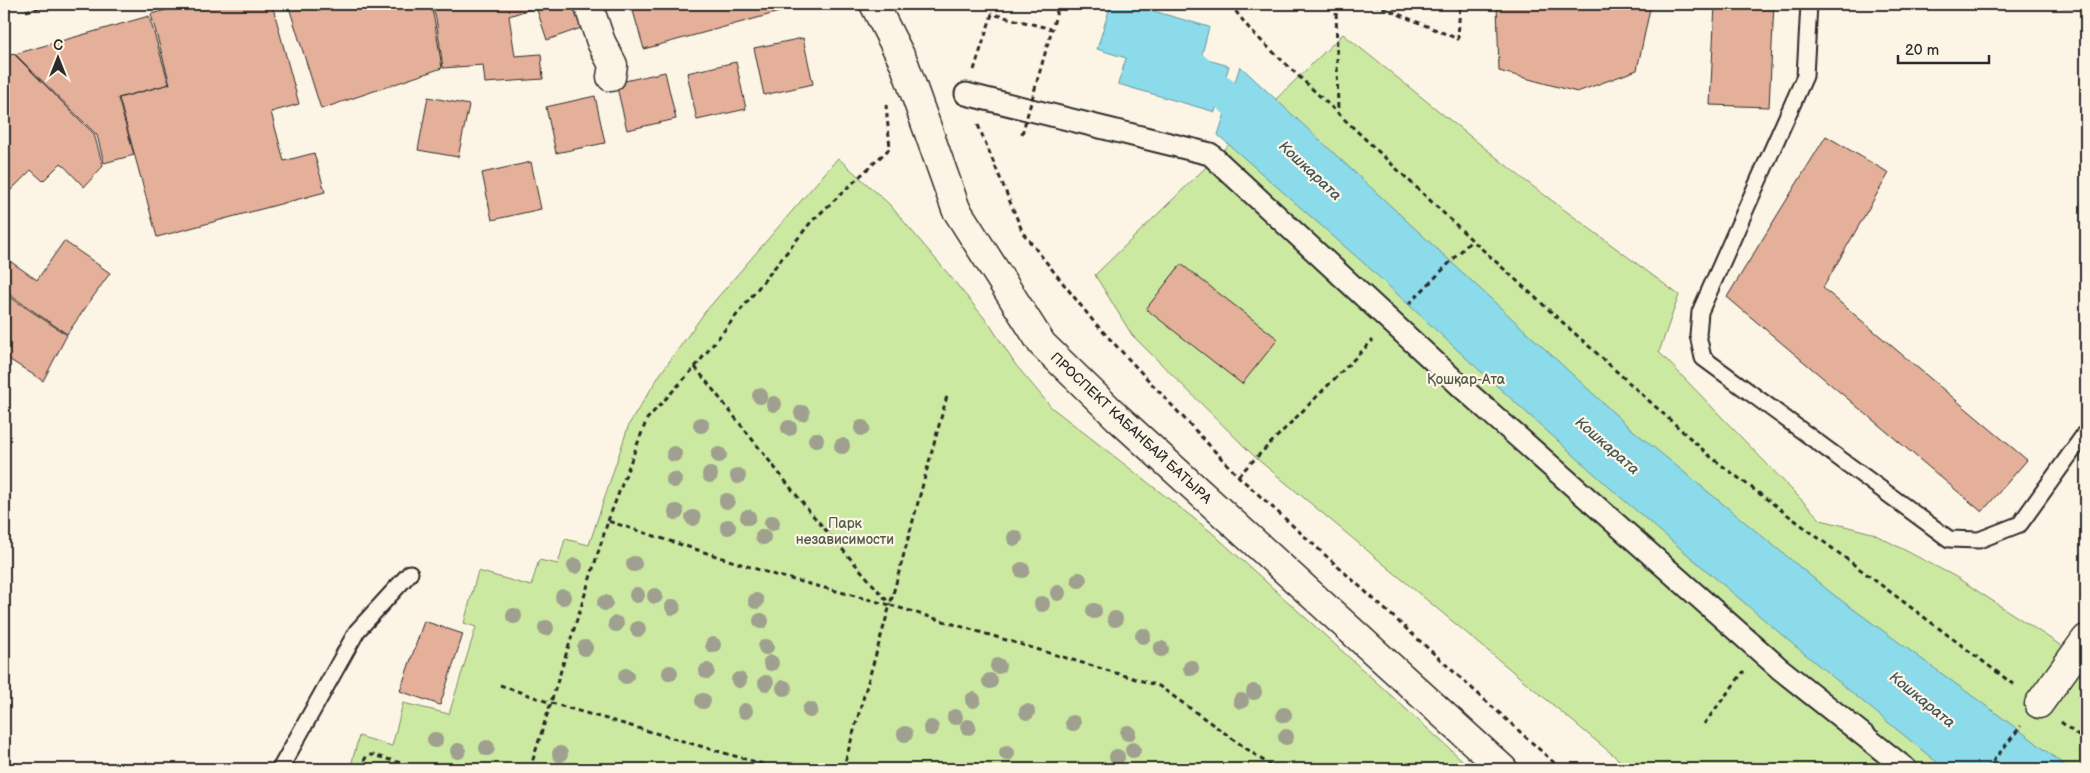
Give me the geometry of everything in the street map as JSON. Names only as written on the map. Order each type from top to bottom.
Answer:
[{"type":"street","points":[[588,4],[601,42],[612,65],[611,77]]},
{"type":"street","name":"ПРОСПЕКТ КАБАНБАЙ БАТЫРА","points":[[874,4],[904,64],[956,210],[1042,344],[1118,418],[1503,769]]},
{"type":"street","points":[[966,94],[1210,154],[1397,316],[1473,397],[1779,668],[1906,769]]},
{"type":"street","points":[[2039,704],[2086,639]]},
{"type":"lane","points":[[1808,4],[1804,76],[1700,312],[1698,335],[1703,358],[1948,539],[1978,540],[2020,524],[2086,432]]},
{"type":"lane","points":[[280,769],[357,631],[410,573]]},
{"type":"path","points":[[26,12],[54,4]]},
{"type":"path","points":[[1022,134],[1059,4]]},
{"type":"path","points":[[1230,4],[1252,32],[1472,240],[1712,458],[2039,704],[1987,769]]},
{"type":"path","points":[[1336,4],[1338,113]]},
{"type":"path","points":[[1374,4],[1458,39],[1460,4]]},
{"type":"path","points":[[1052,29],[992,14],[966,94],[1023,233],[1094,322],[1238,476],[1561,769]]},
{"type":"path","points":[[530,769],[608,521],[647,419],[695,367],[811,222],[890,148],[885,101]]},
{"type":"path","points":[[1238,476],[1472,240]]},
{"type":"path","points":[[695,367],[809,511],[890,604]]},
{"type":"path","points":[[843,769],[947,396]]},
{"type":"path","points":[[608,521],[775,575],[890,604],[1159,686],[1275,769]]},
{"type":"path","points":[[1704,724],[1760,650]]},
{"type":"path","points":[[500,685],[551,702],[780,769]]},
{"type":"path","points":[[360,769],[367,755],[422,769]]},
{"type":"green space","name":"Қошқар-Ата","points":[[1343,34],[1527,182],[1679,295],[1659,352],[1821,520],[1872,533],[1956,577],[2086,662],[2086,769],[1630,769],[1256,458],[1132,335],[1095,275]]},
{"type":"green space","name":"Парк независимости","points":[[838,158],[889,204],[990,325],[1015,364],[1051,407],[1210,531],[1472,769],[350,769],[359,736],[392,746],[403,703],[449,714],[476,627],[464,623],[478,571],[531,586],[539,560],[558,564],[565,539],[589,545],[629,424],[661,373],[705,312]]},
{"type":"water","points":[[1111,4],[1129,4],[1209,27],[1201,58],[1229,66],[1215,112],[1118,84],[1126,58],[1097,49]]},
{"type":"water","name":"Кошкарата","points":[[1240,66],[1629,427],[1834,595],[2030,738],[2069,769],[1945,769],[1795,646],[1619,496],[1367,266],[1218,135]]},
{"type":"building","points":[[189,4],[272,4],[299,104],[271,112],[284,161],[314,153],[325,192],[157,237],[119,98],[170,84],[151,14]]},
{"type":"building","points":[[288,4],[430,4],[442,68],[321,109]]},
{"type":"building","points":[[431,4],[577,4],[584,27],[547,40],[536,7],[509,16],[515,56],[541,54],[543,79],[485,83],[483,65],[443,68],[436,18]]},
{"type":"building","points":[[597,4],[630,4],[599,12]]},
{"type":"building","points":[[631,4],[801,4],[801,6],[644,49]]},
{"type":"building","points":[[1497,4],[1651,4],[1637,70],[1577,92],[1499,71]]},
{"type":"building","points":[[1715,4],[1774,4],[1769,107],[1710,105]]},
{"type":"building","points":[[1971,4],[2086,4],[2086,8]]},
{"type":"building","points":[[149,16],[169,84],[118,98],[134,155],[104,163],[97,135],[15,54]]},
{"type":"building","points":[[803,38],[813,84],[764,95],[754,48]]},
{"type":"building","points":[[13,53],[94,134],[103,166],[84,187],[61,163],[43,181],[31,170],[4,197],[4,62]]},
{"type":"building","points":[[736,62],[746,109],[697,120],[687,73]]},
{"type":"building","points":[[665,72],[676,119],[627,130],[616,83]]},
{"type":"building","points":[[595,96],[605,143],[556,153],[546,107]]},
{"type":"building","points":[[428,97],[469,105],[458,157],[418,150]]},
{"type":"building","points":[[1826,136],[1889,173],[1823,288],[2027,460],[1982,512],[1727,297]]},
{"type":"building","points":[[531,162],[541,209],[492,220],[482,173]]},
{"type":"building","points":[[64,241],[110,273],[67,334],[4,291],[4,257],[37,280]]},
{"type":"building","points":[[1181,264],[1278,339],[1242,384],[1146,309]]},
{"type":"building","points":[[4,293],[67,335],[43,381],[4,356]]},
{"type":"building","points":[[424,621],[463,634],[440,705],[400,691]]},
{"type":"waterway","points":[[1188,62],[1262,127]]}]
